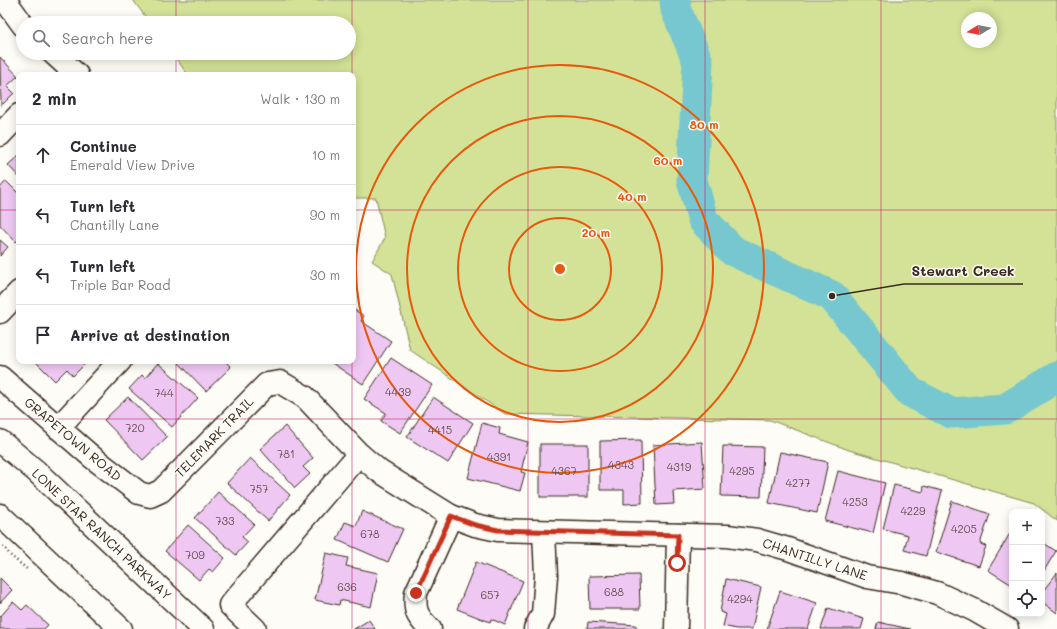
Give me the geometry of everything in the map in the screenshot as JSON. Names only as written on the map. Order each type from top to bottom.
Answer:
[{"type":"street","points":[[5,0],[17,16]]},
{"type":"street","points":[[0,134],[16,118]]},
{"type":"street","points":[[0,312],[16,295]]},
{"type":"street","points":[[58,428],[117,364]]},
{"type":"street","name":"GRAPETOWN ROAD","points":[[0,377],[92,457],[139,493],[150,496]]},
{"type":"street","name":"CHANTILLY LANE","points":[[280,382],[305,396],[358,454],[379,470],[451,516],[475,525],[498,530],[727,536],[757,540],[788,549],[867,577],[902,583],[937,593],[974,610],[1007,629]]},
{"type":"street","name":"TELEMARK TRAIL","points":[[150,496],[161,491],[267,384],[280,382]]},
{"type":"street","name":"LONE STAR RANCH PARKWAY","points":[[0,441],[36,471],[203,629]]},
{"type":"street","points":[[255,629],[230,605],[358,454]]},
{"type":"street","points":[[0,515],[121,629]]},
{"type":"street","points":[[430,629],[420,620],[415,607],[416,593],[451,516]]},
{"type":"street","points":[[535,629],[543,614],[546,576],[544,532]]},
{"type":"street","points":[[676,629],[678,535]]},
{"type":"green space","points":[[133,0],[1057,0],[1057,521],[1045,512],[1045,509],[1042,509],[1034,503],[849,450],[770,420],[505,414],[410,350],[392,274],[372,261],[385,238],[376,198],[356,198],[356,72],[186,72],[177,60],[356,60],[356,16],[145,16]]},
{"type":"building","points":[[0,57],[16,74],[16,78],[7,86],[14,93],[1,106]]},
{"type":"building","points":[[16,158],[16,174],[8,165]]},
{"type":"building","points":[[6,181],[16,191],[16,242],[0,225],[0,188]]},
{"type":"building","points":[[0,240],[8,247],[0,256]]},
{"type":"building","points":[[356,311],[364,316],[361,321],[391,341],[363,384],[333,364],[356,364]]},
{"type":"building","points":[[391,358],[432,385],[400,433],[381,421],[386,413],[364,399]]},
{"type":"building","points":[[38,364],[85,364],[73,376],[67,369],[55,381]]},
{"type":"building","points":[[157,364],[159,364],[198,398],[172,427],[129,389],[142,375],[145,378]]},
{"type":"building","points":[[180,364],[228,364],[231,367],[206,391]]},
{"type":"building","points":[[128,397],[167,437],[143,460],[104,420]]},
{"type":"building","points":[[433,397],[473,423],[448,463],[407,437]]},
{"type":"building","points":[[482,423],[500,428],[499,434],[528,442],[521,472],[525,473],[520,491],[468,478]]},
{"type":"building","points":[[285,426],[313,458],[303,467],[310,474],[295,488],[260,449]]},
{"type":"building","points":[[641,440],[642,503],[624,504],[624,490],[600,490],[600,441]]},
{"type":"building","points":[[702,442],[705,489],[673,491],[674,504],[656,505],[653,445]]},
{"type":"building","points":[[540,444],[588,444],[588,497],[540,497]]},
{"type":"building","points":[[723,446],[763,447],[761,497],[721,496]]},
{"type":"building","points":[[780,452],[828,462],[817,513],[769,503]]},
{"type":"building","points":[[250,458],[290,495],[268,521],[227,483]]},
{"type":"building","points":[[838,471],[885,483],[873,533],[825,521]]},
{"type":"building","points":[[894,485],[923,492],[924,486],[942,491],[926,556],[904,550],[908,535],[883,529]]},
{"type":"building","points":[[218,492],[254,524],[242,537],[248,542],[236,555],[195,518]]},
{"type":"building","points":[[952,501],[990,514],[980,544],[986,546],[979,566],[936,552]]},
{"type":"building","points":[[362,511],[403,529],[388,562],[337,540],[345,522],[356,526]]},
{"type":"building","points":[[188,525],[225,558],[213,572],[209,569],[199,580],[165,551]]},
{"type":"building","points":[[1009,535],[1009,583],[988,570]]},
{"type":"building","points":[[1045,544],[1056,551],[1045,569]]},
{"type":"building","points":[[326,553],[348,558],[346,566],[378,573],[371,607],[340,600],[339,605],[315,600]]},
{"type":"building","points":[[476,562],[523,581],[505,625],[491,619],[490,622],[457,609]]},
{"type":"building","points":[[1057,573],[1057,613],[1045,604],[1045,588]]},
{"type":"building","points":[[639,575],[640,609],[590,609],[589,576]]},
{"type":"building","points":[[0,578],[12,590],[0,603]]},
{"type":"building","points":[[726,579],[761,587],[752,629],[736,629],[723,626],[726,614],[720,612]]},
{"type":"building","points":[[780,591],[817,603],[808,629],[767,629]]},
{"type":"building","points":[[13,602],[22,610],[27,605],[48,625],[44,629],[0,629],[0,617]]},
{"type":"building","points":[[828,608],[864,619],[861,629],[821,629]]},
{"type":"building","points":[[369,620],[375,629],[354,629]]},
{"type":"building","points":[[588,622],[636,625],[636,629],[587,629]]},
{"type":"building","points":[[878,622],[910,629],[876,629]]},
{"type":"waterway","points":[[675,0],[676,10],[698,62],[692,180],[703,220],[733,251],[832,296],[910,392],[951,413],[1005,409],[1057,377]]},
{"type":"place","name":"Stewart Creek","points":[[832,296]]},
{"type":"route","points":[[416,593],[451,516],[475,525],[498,530],[678,535],[677,563]]}]
